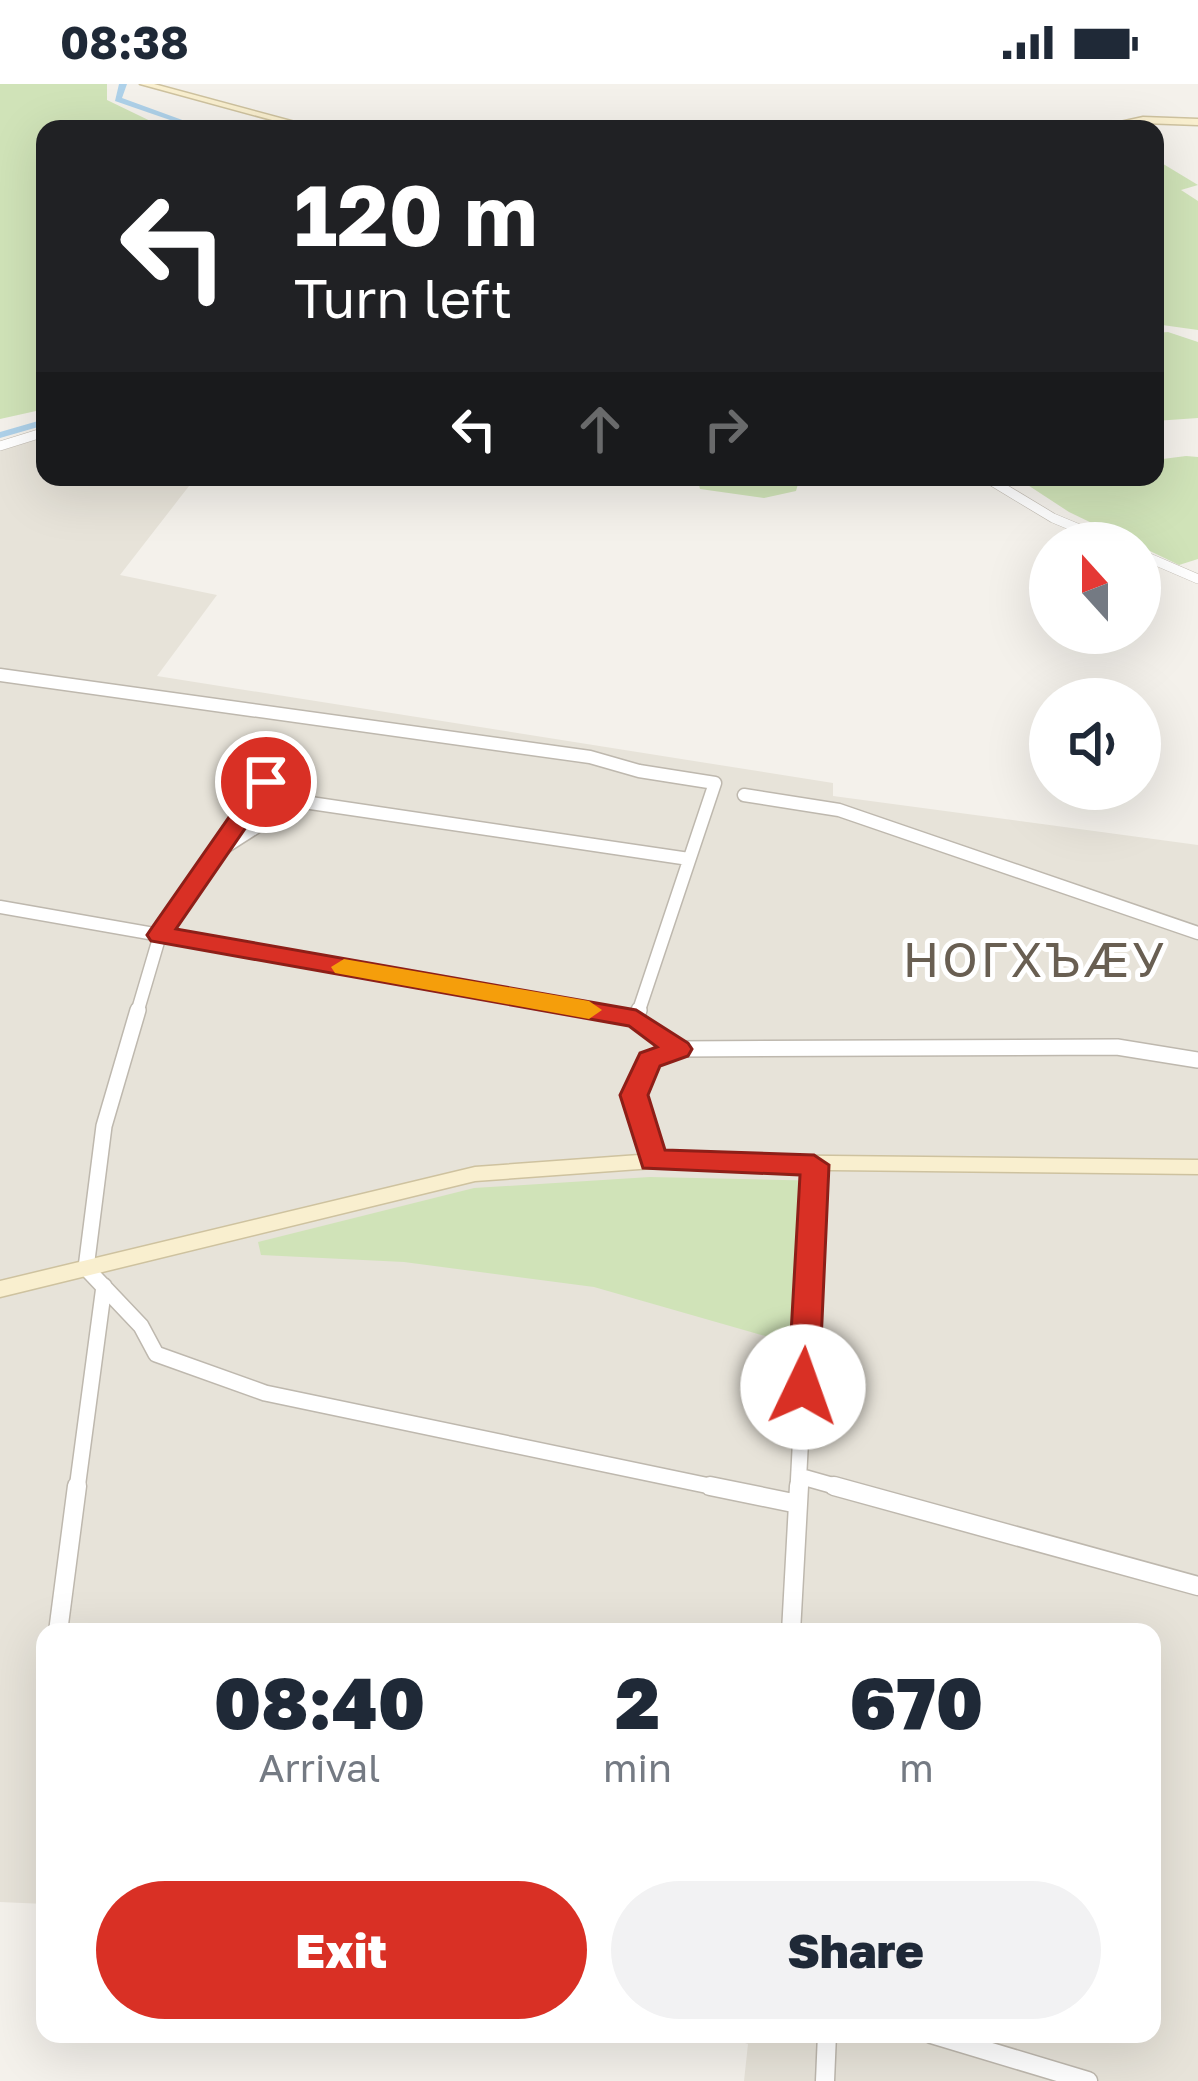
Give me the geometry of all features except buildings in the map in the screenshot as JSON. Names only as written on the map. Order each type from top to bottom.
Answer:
[{"type":"main road","points":[[144,84],[282,120]]},
{"type":"main road","points":[[1155,120],[1198,122]]},
{"type":"main road","points":[[0,1289],[475,1174],[653,1160],[1198,1167]]},
{"type":"street","points":[[0,446],[36,435]]},
{"type":"street","points":[[999,486],[1065,522]]},
{"type":"street","points":[[1161,563],[1198,579]]},
{"type":"street","points":[[0,676],[590,757],[639,771],[715,783],[636,1019]]},
{"type":"street","points":[[266,782],[160,935],[104,1126],[86,1268],[141,1326],[156,1354],[265,1393],[798,1504]]},
{"type":"street","points":[[744,795],[839,810],[1198,933]]},
{"type":"street","points":[[218,851],[251,834],[269,814],[297,801],[689,860]]},
{"type":"street","points":[[0,907],[636,1019],[678,1049]]},
{"type":"street","points":[[653,1160],[634,1095],[650,1060],[678,1049],[1117,1047],[1198,1060]]},
{"type":"street","points":[[791,1623],[814,1165]]},
{"type":"street","points":[[59,1623],[104,1286]]},
{"type":"street","points":[[799,1476],[1198,1586]]},
{"type":"street","points":[[825,2081],[827,2043]]},
{"type":"street","points":[[960,2043],[1078,2079]]},
{"type":"shaded area","name":"НОГХЪÆУ","points":[[36,440],[36,486],[189,486],[120,575],[217,595],[157,676],[833,783],[833,796],[1198,845],[1198,2081],[744,2081],[745,2043],[1161,2043],[1161,1623],[36,1623],[36,1904],[0,1902],[0,451]]},
{"type":"green space","points":[[0,84],[107,84],[107,100],[148,120],[36,120],[36,411],[0,419]]},
{"type":"green space","points":[[1164,164],[1198,185],[1181,190],[1198,201],[1198,330],[1164,325]]},
{"type":"green space","points":[[1164,332],[1198,342],[1198,418],[1164,420]]},
{"type":"green space","points":[[1198,457],[1198,559],[1179,565],[1161,556],[1161,522],[1090,522],[1029,486],[1164,486],[1164,459]]},
{"type":"green space","points":[[797,486],[796,491],[764,498],[700,489]]},
{"type":"green space","points":[[650,1177],[826,1181],[814,1350],[594,1287],[404,1262],[261,1255],[258,1242],[474,1188]]},
{"type":"waterway","points":[[123,84],[118,99],[178,120]]},
{"type":"waterway","points":[[0,435],[36,425]]},
{"type":"slow traffic","points":[[344,967],[589,1010]]},
{"type":"district","name":"НОГХЪÆУ","points":[[1035,959]]},
{"type":"route","points":[[266,782],[160,935],[636,1019],[678,1049],[650,1060],[634,1095],[653,1160],[814,1165],[803,1387]]}]
